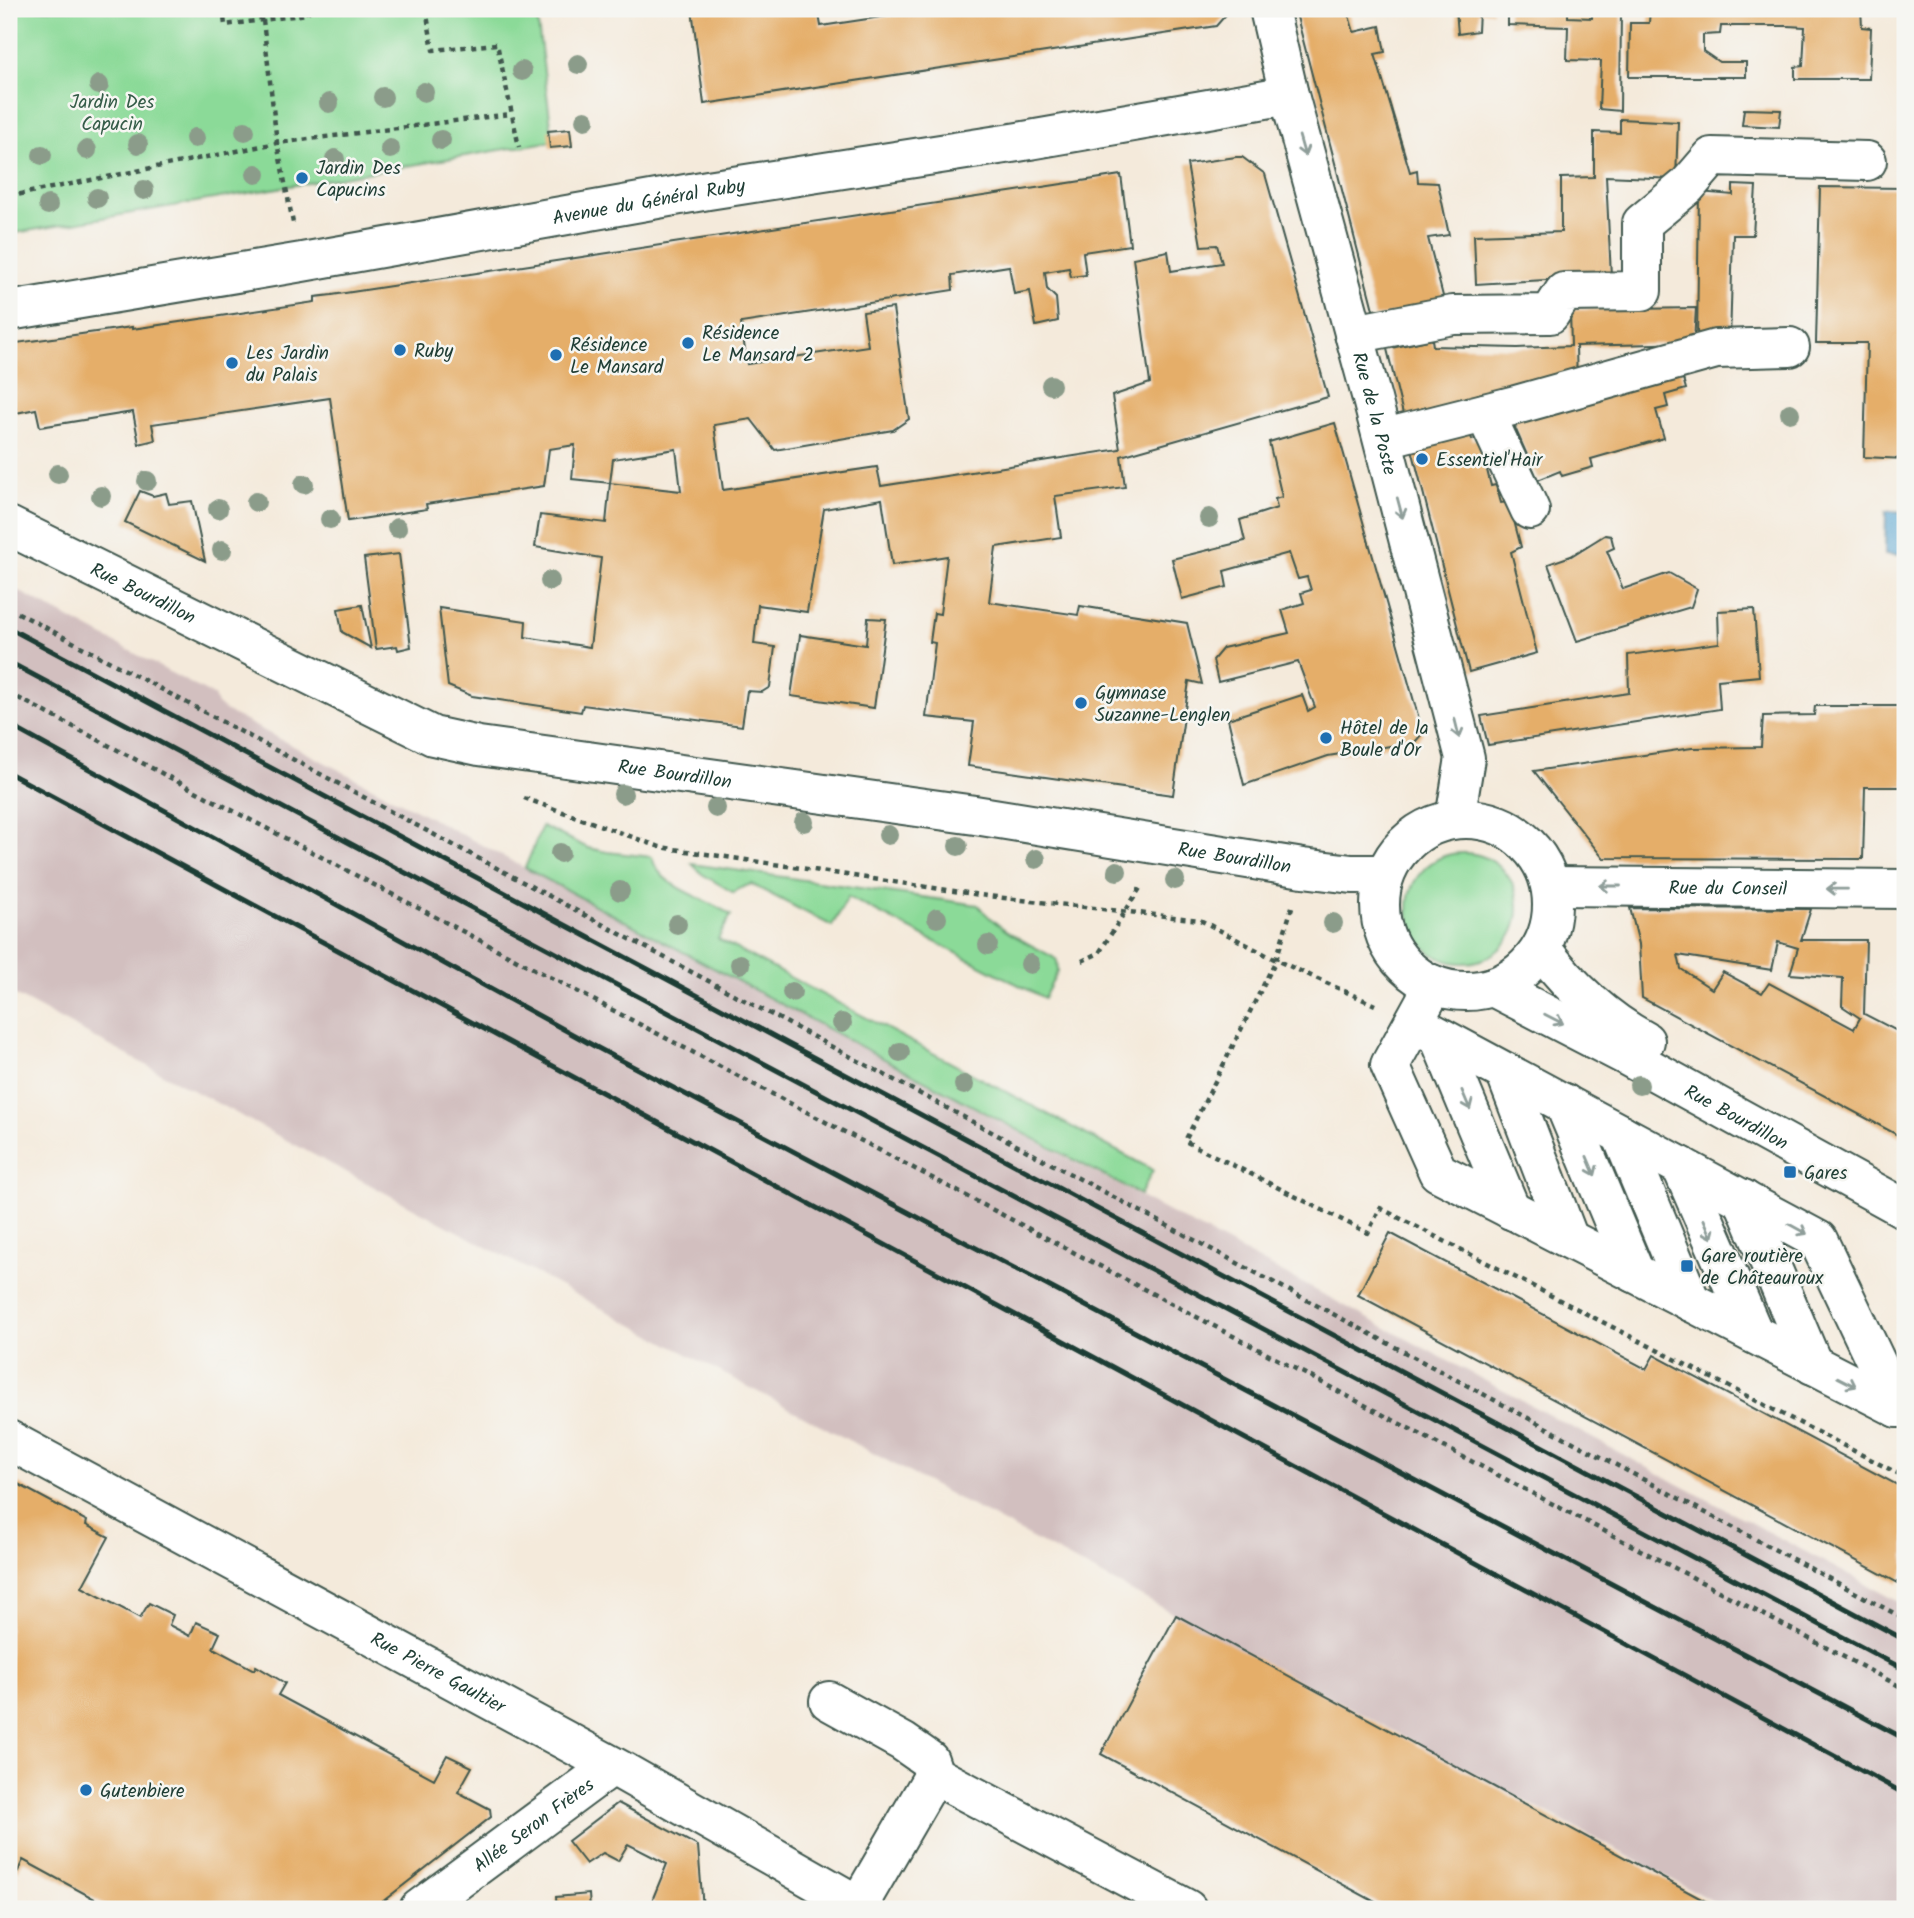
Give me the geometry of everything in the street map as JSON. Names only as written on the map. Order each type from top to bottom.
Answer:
[{"type":"street","name":"Rue de la Poste","points":[[1269,9],[1289,96],[1465,758],[1455,819]]},
{"type":"street","name":"Avenue du Général Ruby","points":[[9,311],[694,192],[1018,142],[1289,96]]},
{"type":"street","points":[[1354,334],[1453,315],[1550,314],[1564,292],[1642,290],[1642,223],[1687,186],[1712,157],[1867,161]]},
{"type":"street","points":[[1397,435],[1716,349],[1790,347]]},
{"type":"street","points":[[1485,413],[1530,510]]},
{"type":"street","name":"Rue Bourdillon","points":[[9,526],[433,736],[479,746],[975,815],[1303,868],[1352,874],[1385,874]]},
{"type":"street","points":[[1455,819],[1476,819],[1497,824],[1517,835],[1532,849],[1550,886],[1551,919],[1541,948],[1528,965],[1512,978],[1493,987],[1464,991],[1434,985],[1406,967],[1387,940],[1380,907],[1385,874],[1397,853],[1413,837],[1440,822],[1455,819]]},
{"type":"street","name":"Rue du Conseil","points":[[1550,886],[1905,889]]},
{"type":"street","name":"Rue Bourdillon","points":[[1541,948],[1572,988],[1620,1027],[1905,1182]]},
{"type":"street","points":[[1434,985],[1426,1030],[1511,1210]]},
{"type":"street","name":"Rue Bourdillon","points":[[1493,987],[1625,1055],[1905,1209]]},
{"type":"street","points":[[1426,1030],[1818,1240],[1902,1408]]},
{"type":"street","points":[[1426,1030],[1390,1065],[1438,1172],[1902,1408]]},
{"type":"street","points":[[1505,1072],[1569,1239]]},
{"type":"street","points":[[1564,1103],[1635,1273]]},
{"type":"street","points":[[1621,1134],[1691,1302]]},
{"type":"street","points":[[1681,1166],[1754,1334]]},
{"type":"street","points":[[1743,1199],[1813,1365]]},
{"type":"street","name":"Rue Pierre Gaultier","points":[[9,1440],[612,1766],[862,1908]]},
{"type":"street","points":[[830,1701],[903,1742],[929,1760],[934,1775],[1187,1909]]},
{"type":"street","name":"Allée Seron Frères","points":[[419,1909],[612,1766]]},
{"type":"street","points":[[862,1908],[934,1775]]},
{"type":"path","points":[[223,9],[225,25],[308,14],[307,9]]},
{"type":"path","points":[[426,9],[433,50],[497,44],[519,147]]},
{"type":"path","points":[[263,20],[283,183],[302,262]]},
{"type":"path","points":[[9,194],[16,195],[277,143],[511,114]]},
{"type":"path","points":[[9,608],[1905,1619]]},
{"type":"path","points":[[9,693],[1905,1689]]},
{"type":"path","points":[[522,797],[660,847],[987,896],[1200,920],[1276,960]]},
{"type":"path","points":[[1303,868],[1276,960],[1185,1141],[1368,1233],[1380,1208],[1905,1477]]},
{"type":"path","points":[[1082,961],[1099,953],[1142,885]]},
{"type":"shaded area","points":[[9,586],[214,696],[217,704],[226,711],[1905,1605],[1905,1909],[1722,1909],[1708,1899],[9,992]]},
{"type":"green space","name":"Jardin Des Capucin","points":[[9,9],[536,9],[553,141],[9,234]]},
{"type":"green space","points":[[542,826],[588,848],[652,857],[656,868],[673,885],[731,915],[718,939],[1153,1170],[1140,1195],[525,868]]},
{"type":"green space","points":[[1463,853],[1484,857],[1502,869],[1514,887],[1518,908],[1514,929],[1502,947],[1484,959],[1463,963],[1442,959],[1424,947],[1412,929],[1408,908],[1412,887],[1424,869],[1442,857]]},
{"type":"green space","points":[[692,864],[978,905],[1003,928],[1053,957],[1057,961],[1058,971],[1044,998],[848,897],[832,926],[751,884],[734,893],[702,874]]},
{"type":"water","points":[[1886,511],[1905,512],[1905,555],[1885,554]]},
{"type":"building","points":[[692,9],[818,9],[821,26],[921,9],[1231,9],[1216,26],[704,104]]},
{"type":"building","points":[[1318,9],[1347,9],[1354,32],[1380,26],[1385,52],[1375,54],[1410,172],[1417,170],[1418,182],[1438,183],[1449,235],[1428,238],[1445,304],[1375,317],[1296,13]]},
{"type":"building","points":[[1456,9],[1492,11],[1479,12],[1478,31],[1458,34]]},
{"type":"building","points":[[1508,9],[1568,9],[1568,17],[1592,18],[1592,9],[1621,9],[1620,111],[1599,109],[1601,61],[1567,60],[1568,27],[1508,25]]},
{"type":"building","points":[[1650,9],[1861,9],[1862,27],[1871,28],[1869,79],[1795,79],[1795,67],[1803,66],[1805,27],[1788,26],[1721,26],[1720,34],[1703,35],[1703,51],[1719,62],[1746,62],[1746,77],[1629,77],[1630,23],[1649,23]]},
{"type":"building","points":[[1744,109],[1781,110],[1779,127],[1742,125]]},
{"type":"building","points":[[1620,119],[1678,122],[1676,179],[1606,176],[1611,276],[1476,284],[1474,235],[1561,232],[1561,178],[1594,177],[1594,132],[1620,133]]},
{"type":"building","points":[[570,129],[572,146],[550,148],[548,131]]},
{"type":"building","points":[[1242,157],[1265,174],[1328,397],[1121,456],[1125,487],[1055,496],[1061,537],[996,547],[989,602],[1078,615],[1080,606],[1187,623],[1202,684],[1189,681],[1173,795],[968,766],[974,722],[926,717],[935,643],[930,642],[934,613],[940,614],[947,556],[892,565],[882,499],[824,509],[807,612],[758,605],[754,644],[775,647],[770,687],[762,692],[747,691],[742,726],[583,705],[581,712],[472,696],[448,686],[439,608],[526,621],[525,637],[590,647],[601,558],[535,547],[540,515],[606,523],[610,483],[572,479],[575,445],[549,449],[544,486],[426,504],[427,509],[348,521],[330,398],[152,424],[155,440],[139,444],[133,412],[40,427],[36,409],[16,413],[15,406],[9,407],[9,344],[315,302],[315,297],[1121,175],[1130,245],[1083,252],[1086,275],[1071,277],[1069,268],[1045,272],[1047,289],[1056,298],[1058,321],[1036,326],[1030,291],[1014,294],[1009,266],[952,275],[953,290],[741,323],[747,364],[868,346],[863,312],[893,308],[909,419],[893,430],[775,450],[751,419],[714,425],[723,490],[877,467],[881,486],[1120,449],[1112,396],[1150,383],[1133,258],[1168,251],[1171,271],[1222,263],[1217,245],[1201,246],[1187,164]],"holes":[[[676,449],[681,491],[610,483],[613,459]]]},
{"type":"building","points":[[1733,185],[1756,186],[1753,235],[1733,235],[1730,343],[1697,342],[1699,192],[1733,195]]},
{"type":"building","points":[[1820,187],[1905,188],[1905,459],[1864,457],[1867,343],[1816,343]]},
{"type":"building","points":[[1696,308],[1694,343],[1576,346],[1577,385],[1405,422],[1387,349],[1432,339],[1433,346],[1571,346],[1570,310]]},
{"type":"building","points":[[1679,365],[1686,389],[1665,395],[1668,407],[1656,410],[1664,438],[1591,459],[1593,467],[1562,476],[1560,471],[1538,480],[1509,414]]},
{"type":"building","points":[[1335,423],[1423,733],[1415,742],[1328,756],[1244,785],[1228,719],[1302,695],[1308,711],[1315,707],[1298,662],[1218,682],[1213,660],[1223,648],[1289,633],[1282,610],[1304,603],[1301,593],[1311,590],[1307,577],[1298,579],[1289,553],[1224,571],[1227,587],[1182,599],[1172,559],[1245,541],[1240,520],[1277,508],[1275,499],[1282,497],[1269,442]]},
{"type":"building","points":[[1469,429],[1472,440],[1479,438],[1491,486],[1496,485],[1501,503],[1509,502],[1521,547],[1511,552],[1537,653],[1469,672],[1410,441]]},
{"type":"building","points":[[140,491],[153,496],[166,493],[169,504],[192,501],[205,561],[125,522]]},
{"type":"building","points":[[1605,535],[1611,536],[1614,548],[1607,551],[1623,589],[1669,573],[1697,589],[1691,607],[1577,641],[1548,564],[1571,556]]},
{"type":"building","points":[[399,554],[411,647],[398,650],[397,646],[376,649],[364,558]]},
{"type":"building","points":[[362,605],[371,648],[342,632],[338,609]]},
{"type":"building","points":[[1754,609],[1759,676],[1718,680],[1720,709],[1488,745],[1481,716],[1629,693],[1628,655],[1719,643],[1718,611]]},
{"type":"building","points":[[868,618],[886,619],[874,708],[791,696],[800,635],[866,645]]},
{"type":"building","points":[[1815,706],[1905,706],[1905,787],[1865,787],[1863,859],[1603,858],[1534,771],[1692,748],[1761,747],[1763,716],[1814,715]]},
{"type":"building","points":[[1630,908],[1811,909],[1801,940],[1866,940],[1864,1014],[1905,1035],[1905,1139],[1642,998],[1639,944]],"holes":[[[1778,942],[1798,948],[1790,974],[1843,978],[1842,1006],[1860,1018],[1854,1029],[1769,983],[1762,993],[1723,972],[1712,989],[1681,969],[1678,955],[1772,970]]]},
{"type":"building","points":[[1390,1233],[1646,1369],[1654,1355],[1905,1489],[1905,1569],[1898,1583],[1358,1295]]},
{"type":"building","points":[[18,1484],[87,1521],[86,1525],[109,1537],[82,1587],[140,1618],[149,1603],[173,1615],[169,1625],[190,1636],[196,1622],[220,1633],[213,1648],[254,1670],[256,1666],[285,1683],[278,1695],[434,1779],[447,1755],[472,1767],[458,1792],[490,1809],[491,1817],[373,1909],[113,1909],[23,1860],[18,1871],[9,1863],[9,1500]]},
{"type":"building","points":[[1176,1615],[1707,1902],[1703,1909],[1388,1909],[1101,1754]]},
{"type":"building","points":[[618,1803],[698,1846],[703,1909],[653,1909],[653,1898],[667,1864],[628,1844],[618,1861],[603,1853],[586,1864],[568,1841]]},
{"type":"building","points":[[589,1894],[590,1909],[557,1909],[556,1897]]},
{"type":"railway","points":[[9,628],[1905,1640]]},
{"type":"railway","points":[[9,662],[1905,1670]]},
{"type":"railway","points":[[9,725],[596,1047],[1905,1739]]},
{"type":"railway","points":[[9,773],[1905,1794]]},
{"type":"place","name":"Jardin Des Capucins","points":[[302,178]]},
{"type":"place","name":"Résidence Le Mansard 2","points":[[688,343]]},
{"type":"place","name":"Ruby","points":[[400,350]]},
{"type":"place","name":"Résidence Le Mansard","points":[[556,355]]},
{"type":"place","name":"Les Jardin du Palais","points":[[232,363]]},
{"type":"place","name":"Essentiel'Hair","points":[[1422,459]]},
{"type":"place","name":"Gymnase Suzanne-Lenglen","points":[[1081,703]]},
{"type":"place","name":"Hôtel de la Boule d'Or","points":[[1326,738]]},
{"type":"place","name":"Gares","points":[[1790,1172]]},
{"type":"place","name":"Gare routière de Châteauroux","points":[[1687,1266]]},
{"type":"place","name":"Gutenbiere","points":[[86,1790]]}]
